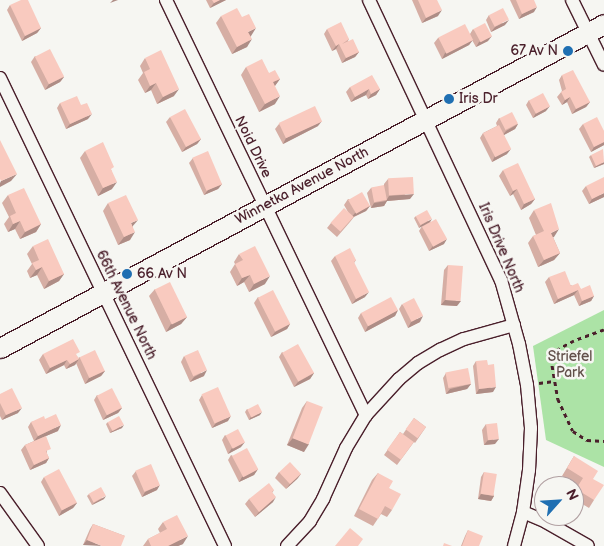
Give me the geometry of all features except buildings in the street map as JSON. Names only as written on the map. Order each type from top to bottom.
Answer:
[{"type":"street","name":"Noid Drive","points":[[166,0],[366,415]]},
{"type":"street","name":"Iris Drive North","points":[[369,0],[501,280],[514,325],[528,385],[531,428],[529,470],[523,512],[514,546]]},
{"type":"street","points":[[572,0],[596,28],[604,65]]},
{"type":"street","name":"Winnetka Avenue North","points":[[0,348],[596,28]]},
{"type":"street","name":"66th Avenue North","points":[[0,78],[225,546]]},
{"type":"street","points":[[287,546],[310,521],[323,500],[346,448],[366,415],[399,379],[432,354],[464,339],[514,325]]},
{"type":"street","points":[[0,493],[38,546]]},
{"type":"street","points":[[523,512],[546,522],[588,546]]},
{"type":"path","points":[[604,330],[559,349],[551,358],[558,399],[573,431],[588,440],[604,441]]},
{"type":"path","points":[[528,385],[554,381]]},
{"type":"green space","name":"Striefel Park","points":[[604,310],[604,467],[546,440],[533,346]]},
{"type":"place","name":"67 Av N","points":[[568,51]]},
{"type":"place","name":"Iris Dr","points":[[449,99]]},
{"type":"place","name":"66 Av N","points":[[127,274]]}]
